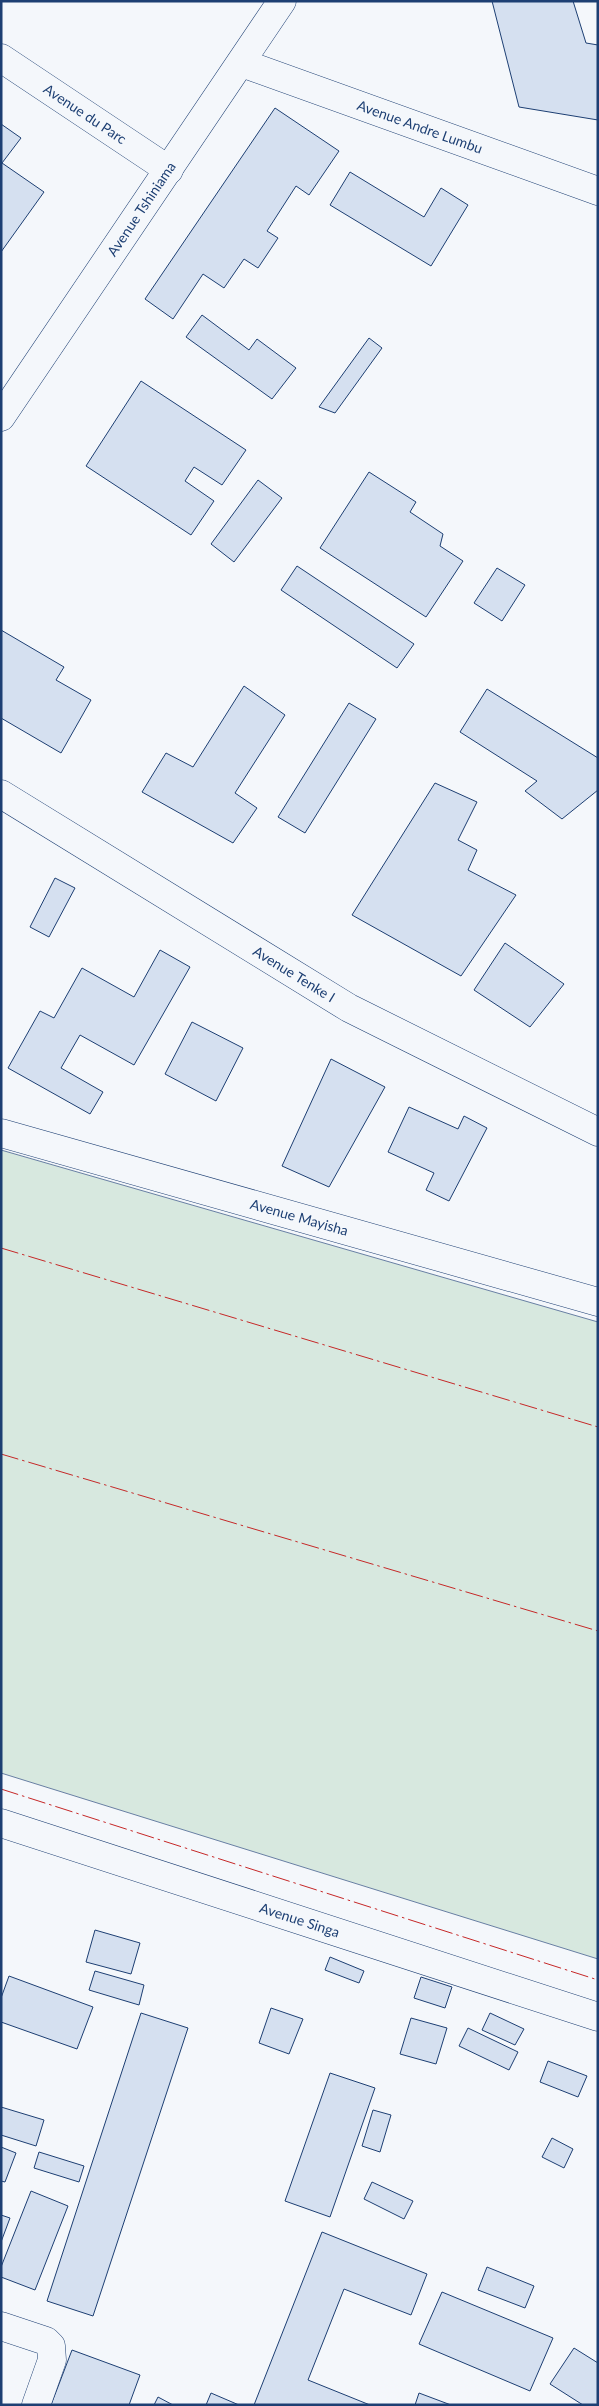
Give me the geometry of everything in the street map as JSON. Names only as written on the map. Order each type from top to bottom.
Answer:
[{"type":"street","name":"Avenue Tshiniama","points":[[1,417],[242,63],[282,1]]},
{"type":"street","name":"Avenue du Parc","points":[[1,58],[168,170]]},
{"type":"street","name":"Avenue Andre Lumbu","points":[[242,63],[598,191]]},
{"type":"street","name":"Avenue Tenke I","points":[[1,794],[349,1008],[598,1132]]},
{"type":"street","name":"Avenue Mayisha","points":[[1,1133],[598,1302]]},
{"type":"street","name":"Avenue Singa","points":[[1,1823],[598,2018]]},
{"type":"street","points":[[1,2326],[46,2341],[51,2346],[52,2360],[36,2405]]},
{"type":"shaded area","points":[[1,1150],[598,1322],[598,1959],[1,1773]]},
{"type":"building","points":[[492,1],[573,1],[586,43],[598,45],[598,120],[519,107]]},
{"type":"building","points":[[275,108],[339,151],[309,195],[296,186],[267,231],[278,238],[258,268],[244,259],[224,288],[203,274],[173,319],[145,299]]},
{"type":"building","points":[[1,124],[21,138],[2,163],[44,192],[1,252]]},
{"type":"building","points":[[350,172],[424,217],[441,188],[468,205],[431,266],[330,205]]},
{"type":"building","points":[[202,315],[249,350],[257,339],[296,368],[272,399],[186,337]]},
{"type":"building","points":[[369,338],[382,348],[335,413],[319,407]]},
{"type":"building","points":[[141,381],[246,450],[222,485],[194,467],[185,481],[214,501],[191,535],[86,466]]},
{"type":"building","points":[[369,472],[416,502],[410,512],[443,534],[440,546],[463,561],[426,617],[320,548]]},
{"type":"building","points":[[258,480],[282,498],[234,562],[211,544]]},
{"type":"building","points":[[297,566],[414,644],[397,668],[281,590]]},
{"type":"building","points":[[497,568],[525,585],[502,621],[474,603]]},
{"type":"building","points":[[1,630],[64,667],[56,680],[91,700],[61,753],[1,718]]},
{"type":"building","points":[[244,686],[285,715],[235,793],[257,808],[233,843],[142,792],[166,753],[193,767]]},
{"type":"building","points":[[487,689],[598,758],[598,790],[562,819],[525,791],[537,781],[460,732]]},
{"type":"building","points":[[349,703],[376,719],[305,833],[278,817]]},
{"type":"building","points":[[435,783],[477,802],[458,840],[477,850],[468,870],[516,895],[461,976],[352,915]]},
{"type":"building","points":[[55,878],[75,888],[49,937],[30,927]]},
{"type":"building","points":[[505,943],[564,984],[530,1027],[474,990]]},
{"type":"building","points":[[160,950],[190,967],[134,1065],[80,1035],[61,1068],[103,1092],[90,1114],[8,1068],[40,1011],[54,1018],[82,968],[134,997]]},
{"type":"building","points":[[192,1022],[243,1048],[216,1101],[165,1074]]},
{"type":"building","points":[[331,1059],[385,1087],[329,1187],[282,1166]]},
{"type":"building","points":[[409,1107],[458,1129],[464,1116],[487,1128],[449,1201],[426,1190],[434,1173],[388,1152]]},
{"type":"building","points":[[95,1930],[140,1943],[131,1974],[86,1962]]},
{"type":"building","points":[[330,1957],[364,1971],[359,1983],[325,1970]]},
{"type":"building","points":[[95,1971],[144,1985],[139,2005],[89,1990]]},
{"type":"building","points":[[9,1976],[93,2007],[77,2049],[1,2022],[1,1998]]},
{"type":"building","points":[[421,1977],[452,1987],[445,2008],[414,1998]]},
{"type":"building","points":[[271,2008],[303,2019],[289,2054],[259,2043]]},
{"type":"building","points":[[141,2013],[188,2028],[93,2316],[47,2301]]},
{"type":"building","points":[[490,2013],[524,2029],[515,2045],[482,2030]]},
{"type":"building","points":[[411,2018],[447,2028],[436,2064],[400,2054]]},
{"type":"building","points":[[468,2028],[518,2052],[509,2070],[459,2046]]},
{"type":"building","points":[[548,2061],[587,2076],[578,2097],[540,2082]]},
{"type":"building","points":[[330,2073],[375,2088],[330,2217],[285,2201]]},
{"type":"building","points":[[1,2107],[44,2120],[36,2146],[1,2135]]},
{"type":"building","points":[[373,2110],[391,2115],[380,2152],[362,2146]]},
{"type":"building","points":[[552,2138],[573,2149],[564,2168],[542,2157]]},
{"type":"building","points":[[1,2147],[16,2153],[5,2182],[1,2181]]},
{"type":"building","points":[[39,2152],[84,2166],[79,2182],[34,2168]]},
{"type":"building","points":[[372,2182],[413,2201],[404,2219],[364,2199]]},
{"type":"building","points":[[31,2191],[68,2206],[35,2290],[1,2277],[1,2267]]},
{"type":"building","points":[[1,2215],[10,2218],[1,2242]]},
{"type":"building","points":[[322,2232],[427,2274],[411,2315],[344,2289],[308,2380],[370,2405],[254,2405]]},
{"type":"building","points":[[487,2267],[534,2286],[525,2308],[478,2290]]},
{"type":"building","points":[[442,2292],[553,2338],[530,2391],[419,2344]]},
{"type":"building","points":[[574,2348],[598,2363],[598,2405],[583,2405],[550,2384]]},
{"type":"building","points":[[72,2350],[140,2375],[129,2405],[51,2405]]},
{"type":"building","points":[[211,2393],[239,2405],[206,2405]]},
{"type":"building","points":[[419,2393],[451,2405],[415,2405]]},
{"type":"building","points":[[158,2397],[173,2405],[154,2405]]},
{"type":"power","points":[[1,1248],[598,1427]]},
{"type":"power","points":[[1,1454],[598,1631]]},
{"type":"power","points":[[1,1789],[598,1980]]}]
